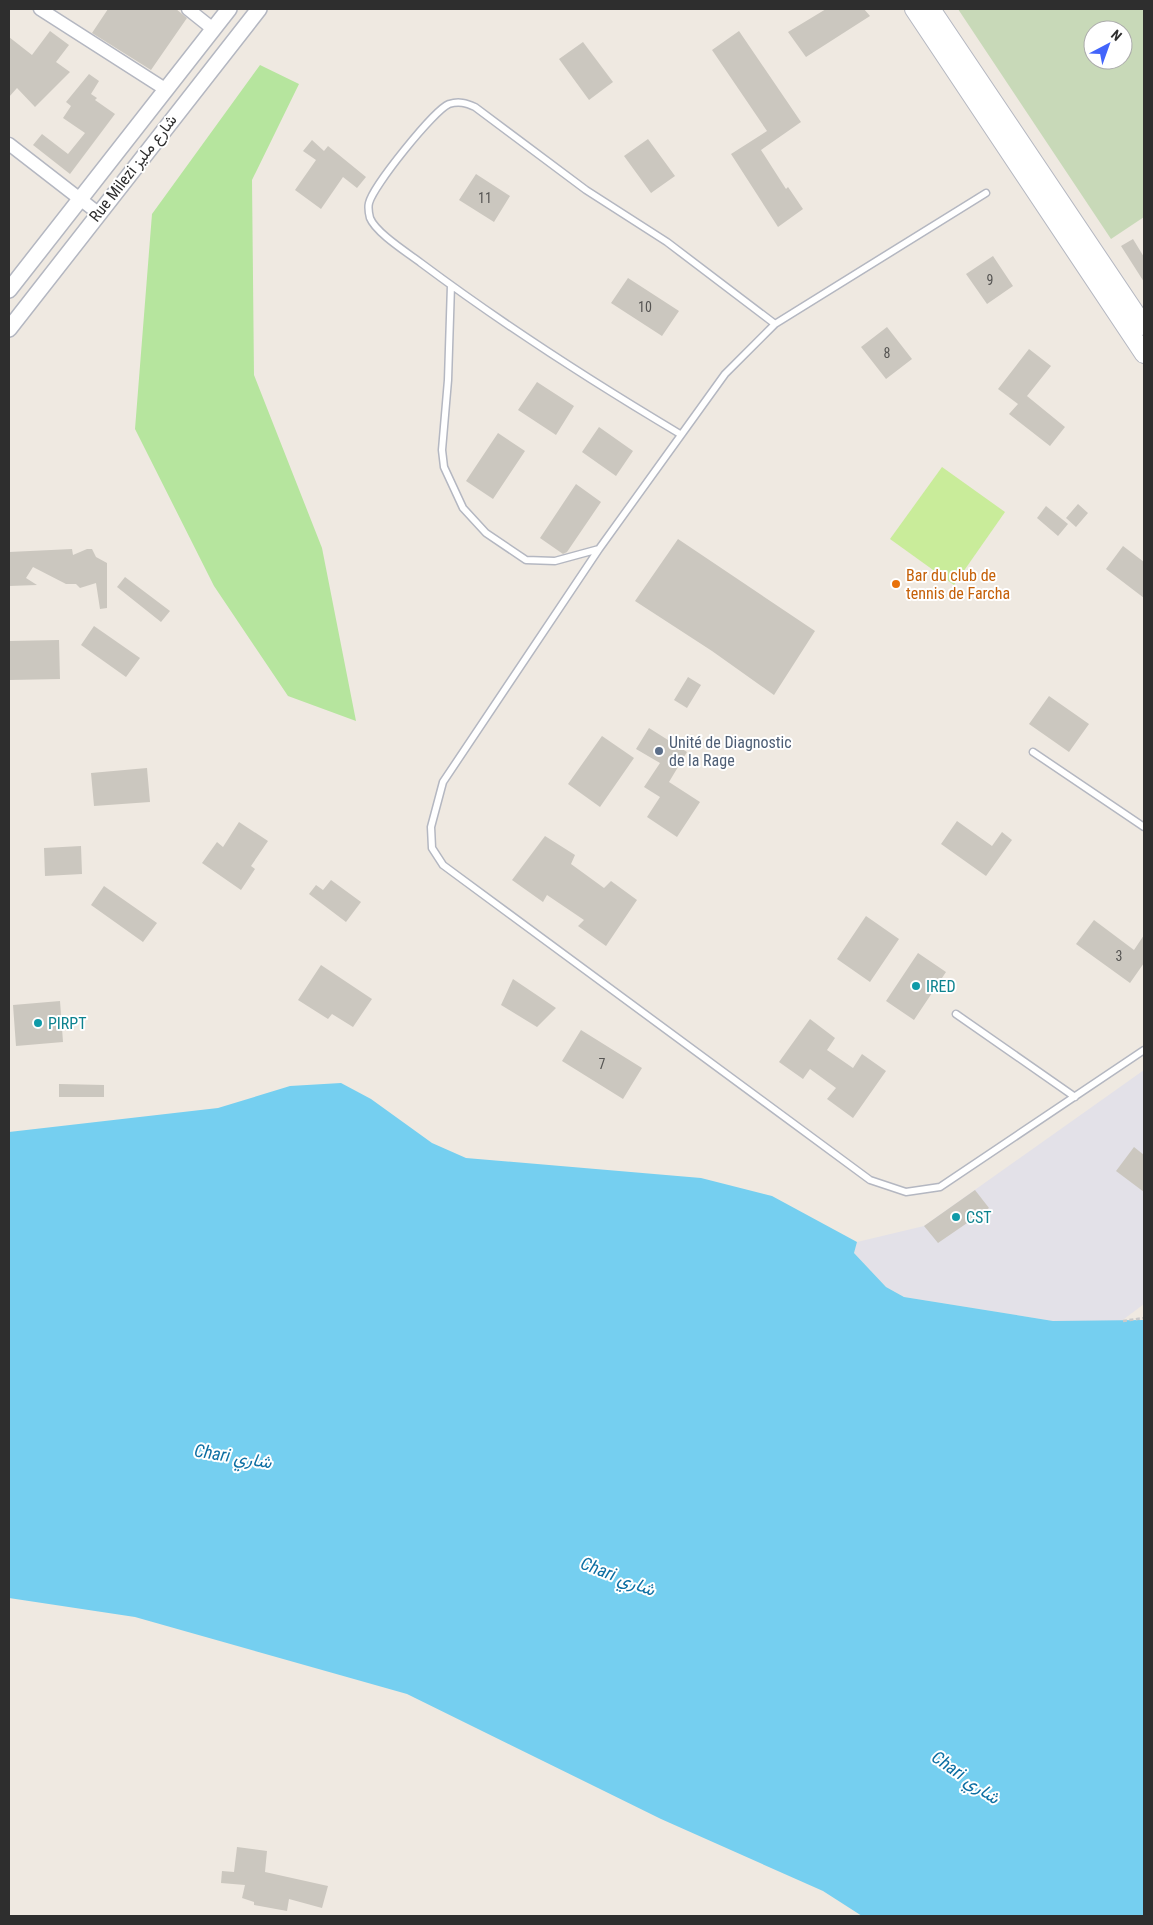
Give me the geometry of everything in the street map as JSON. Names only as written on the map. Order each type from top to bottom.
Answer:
[{"type":"main road","points":[[914,9],[1144,354]]},
{"type":"main road","points":[[931,9],[1144,326]]},
{"type":"street","points":[[40,9],[165,89]]},
{"type":"street","points":[[188,9],[213,29]]},
{"type":"street","name":"Rue Milezi شارع مليز","points":[[9,290],[229,9]]},
{"type":"street","name":"Rue Milezi شارع مليز","points":[[9,329],[98,212],[259,9]]},
{"type":"street","points":[[9,144],[98,212]]},
{"type":"lane","points":[[680,434],[591,381],[451,285],[390,240],[371,220],[368,204],[387,172],[430,121],[448,104],[461,102],[475,107],[586,190],[667,242],[775,324]]},
{"type":"lane","points":[[986,193],[775,324],[725,374],[599,549],[443,782],[431,827],[432,848],[443,865],[870,1180],[906,1192],[940,1187],[1144,1050]]},
{"type":"lane","points":[[451,285],[448,380],[442,450],[444,467],[463,508],[486,533],[526,560],[555,561],[599,549]]},
{"type":"lane","points":[[1033,752],[1144,827]]},
{"type":"lane","points":[[956,1014],[1075,1097]]},
{"type":"path","points":[[1123,1321],[1144,1318]]},
{"type":"shaded area","points":[[1144,1070],[1144,1304],[1120,1322],[1053,1321],[904,1297],[886,1287],[854,1253],[857,1242],[924,1226]]},
{"type":"green space","points":[[958,9],[1144,9],[1144,217],[1111,239]]},
{"type":"green space","points":[[260,65],[299,84],[252,180],[254,375],[322,548],[356,721],[288,696],[214,586],[135,429],[152,214]]},
{"type":"green space","points":[[942,467],[1005,512],[954,585],[890,539]]},
{"type":"water","name":"Chari شاري","points":[[341,1083],[371,1099],[432,1143],[466,1158],[701,1178],[772,1196],[857,1242],[854,1253],[886,1287],[904,1297],[1053,1321],[1144,1320],[1144,1916],[862,1916],[823,1891],[661,1819],[407,1694],[135,1617],[9,1598],[9,1132],[218,1108],[290,1086]]},
{"type":"building","points":[[108,9],[176,9],[187,18],[151,70],[92,33]]},
{"type":"building","points":[[826,9],[864,9],[870,16],[806,57],[788,32]]},
{"type":"building","points":[[50,31],[69,45],[56,62],[70,72],[35,107],[17,88],[9,97],[9,37],[32,55]]},
{"type":"building","points":[[739,31],[801,122],[761,150],[786,189],[788,187],[803,209],[778,227],[731,154],[767,131],[712,50]]},
{"type":"building","points":[[583,42],[613,82],[589,100],[559,59]]},
{"type":"building","points":[[89,74],[99,81],[91,94],[97,98],[95,100],[115,114],[70,174],[33,145],[42,134],[68,154],[85,133],[63,118],[71,106],[66,102]]},
{"type":"building","points":[[648,139],[675,176],[651,193],[624,156]]},
{"type":"building","points":[[312,140],[324,151],[328,146],[366,177],[357,188],[343,177],[321,209],[295,190],[316,160],[303,151]]},
{"type":"building","points":[[476,174],[510,196],[494,222],[459,200]]},
{"type":"building","points":[[1133,239],[1144,257],[1144,282],[1121,246]]},
{"type":"building","points":[[993,256],[1013,286],[987,304],[966,274]]},
{"type":"building","points":[[628,278],[679,311],[662,336],[611,303]]},
{"type":"building","points":[[887,327],[912,359],[886,379],[861,347]]},
{"type":"building","points":[[1029,349],[1051,366],[1027,396],[1065,427],[1050,446],[1009,414],[1018,404],[998,389]]},
{"type":"building","points":[[537,382],[574,406],[556,435],[518,410]]},
{"type":"building","points":[[599,427],[633,451],[616,476],[582,452]]},
{"type":"building","points":[[498,433],[525,451],[493,499],[466,481]]},
{"type":"building","points":[[576,484],[601,502],[567,552],[563,554],[540,538]]},
{"type":"building","points":[[1078,504],[1088,513],[1076,527],[1066,518]]},
{"type":"building","points":[[1046,506],[1068,524],[1058,536],[1037,518]]},
{"type":"building","points":[[678,539],[815,631],[774,695],[712,651],[635,601]]},
{"type":"building","points":[[1123,546],[1144,562],[1144,598],[1106,569]]},
{"type":"building","points":[[72,549],[73,555],[87,549],[92,549],[96,557],[107,563],[107,608],[100,609],[96,583],[80,588],[76,584],[66,584],[33,567],[26,578],[37,585],[9,586],[9,552]]},
{"type":"building","points":[[125,577],[170,611],[161,622],[117,587]]},
{"type":"building","points":[[94,626],[140,658],[126,677],[81,645]]},
{"type":"building","points":[[59,640],[60,679],[9,680],[9,641]]},
{"type":"building","points":[[688,677],[701,685],[687,708],[674,700]]},
{"type":"building","points":[[1049,696],[1089,724],[1069,752],[1029,724]]},
{"type":"building","points":[[649,728],[687,752],[669,782],[700,802],[677,837],[647,817],[660,797],[644,787],[660,763],[636,749]]},
{"type":"building","points":[[602,736],[634,758],[600,807],[568,784]]},
{"type":"building","points":[[147,768],[150,802],[94,806],[91,773]]},
{"type":"building","points":[[957,821],[992,846],[1002,832],[1012,840],[986,876],[941,844]]},
{"type":"building","points":[[239,822],[268,841],[251,866],[255,869],[241,890],[202,863],[217,842],[223,847]]},
{"type":"building","points":[[545,836],[575,855],[571,864],[604,888],[611,881],[637,900],[606,946],[578,926],[584,920],[547,895],[543,902],[512,880]]},
{"type":"building","points":[[81,846],[82,874],[45,876],[44,848]]},
{"type":"building","points":[[331,880],[361,902],[346,922],[309,894],[316,885],[323,890]]},
{"type":"building","points":[[104,886],[157,923],[143,942],[91,905]]},
{"type":"building","points":[[866,916],[899,939],[870,982],[837,959]]},
{"type":"building","points":[[1094,920],[1134,950],[1144,935],[1144,963],[1130,983],[1076,944]]},
{"type":"building","name":"IRED","points":[[918,953],[946,972],[914,1020],[886,1001]]},
{"type":"building","points":[[321,965],[372,999],[353,1027],[332,1014],[328,1019],[298,1000]]},
{"type":"building","points":[[513,979],[556,1008],[537,1027],[501,1005]]},
{"type":"building","name":"PIRPT","points":[[60,1001],[63,1042],[16,1046],[13,1005]]},
{"type":"building","points":[[810,1019],[835,1038],[827,1050],[853,1068],[862,1054],[886,1071],[853,1118],[827,1099],[836,1088],[810,1069],[803,1079],[779,1062]]},
{"type":"building","points":[[581,1030],[642,1068],[623,1099],[562,1061]]},
{"type":"building","points":[[59,1084],[104,1085],[104,1097],[59,1097]]},
{"type":"building","points":[[1134,1147],[1144,1155],[1144,1192],[1116,1171]]},
{"type":"building","name":"CST","points":[[975,1190],[989,1208],[938,1243],[924,1226]]},
{"type":"building","points":[[237,1847],[267,1851],[265,1872],[328,1886],[322,1908],[289,1899],[287,1911],[254,1905],[254,1902],[242,1898],[245,1885],[221,1883],[222,1871],[234,1872]]},
{"type":"place","name":"Bar du club de tennis de Farcha","points":[[896,584]]},
{"type":"place","name":"Unité de Diagnostic de la Rage","points":[[659,751]]},
{"type":"place","name":"IRED","points":[[916,986]]},
{"type":"place","name":"PIRPT","points":[[38,1023]]},
{"type":"place","name":"CST","points":[[956,1217]]}]
